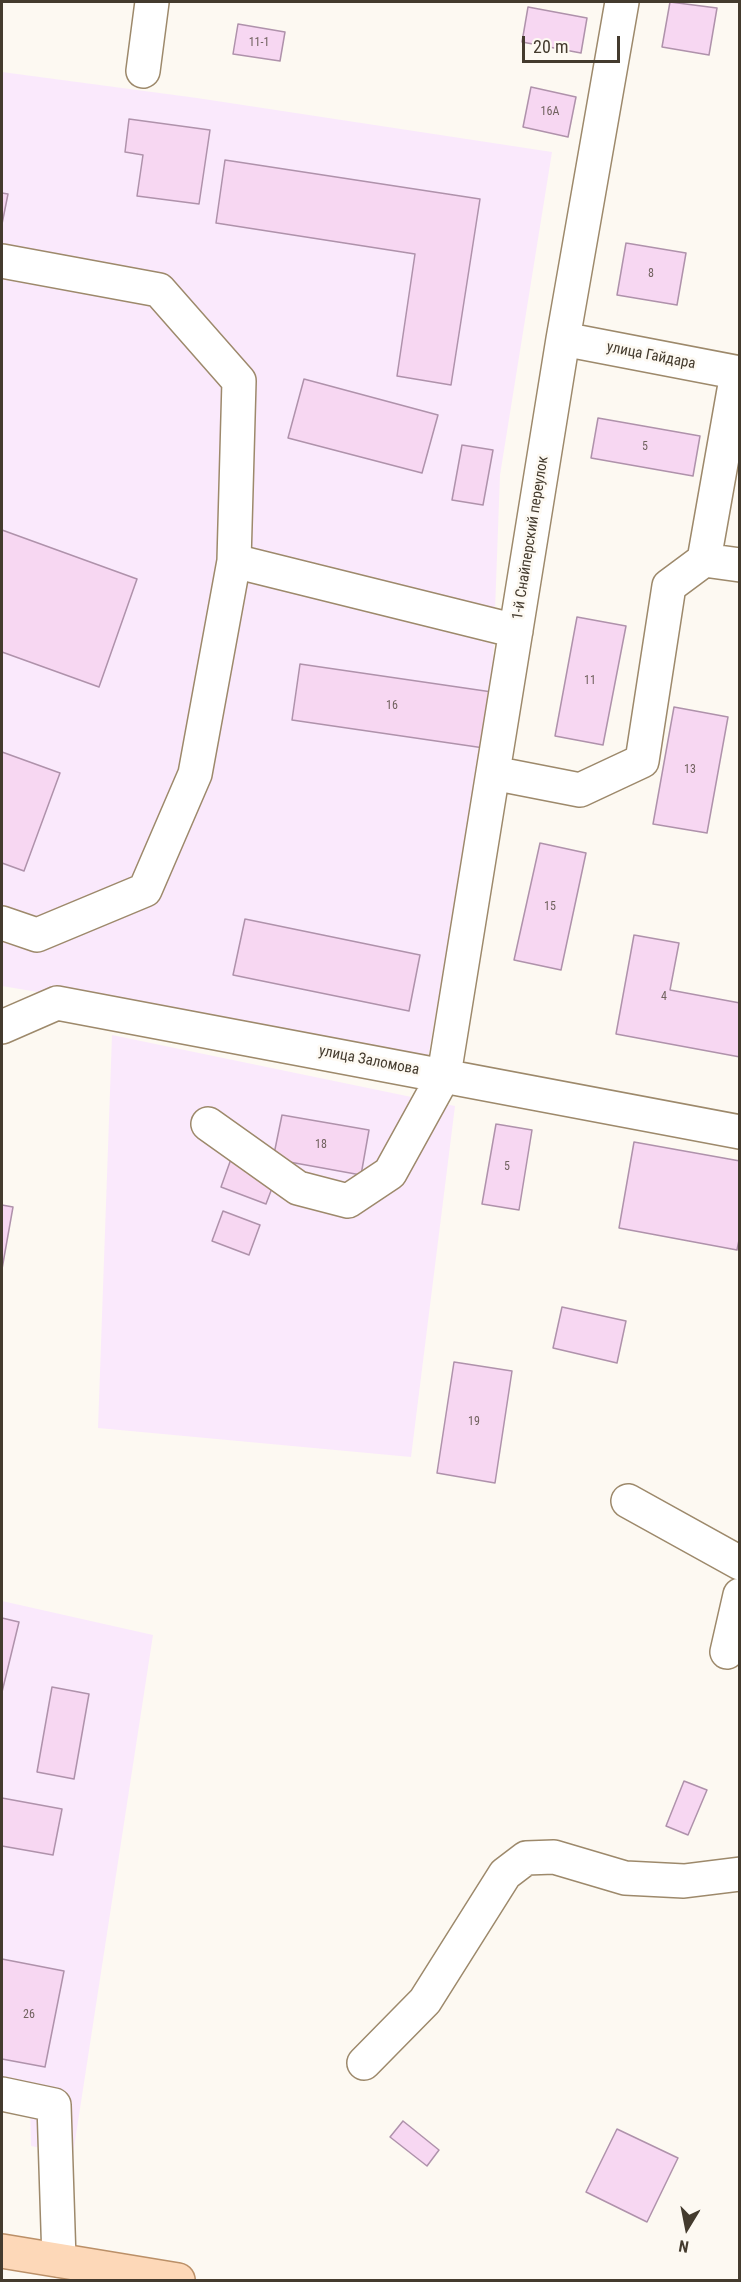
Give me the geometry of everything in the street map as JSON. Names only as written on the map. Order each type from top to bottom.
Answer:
[{"type":"main road","points":[[2,2251],[178,2280]]},
{"type":"street","points":[[143,71],[152,2]]},
{"type":"street","name":"1-й Снайперский переулок","points":[[208,1124],[298,1188],[348,1201],[390,1173],[444,1075],[563,339],[622,2]]},
{"type":"street","points":[[2,261],[159,290],[239,381],[234,561],[195,774],[145,890],[37,935],[2,923]]},
{"type":"street","name":"улица Гайдара","points":[[563,339],[738,373]]},
{"type":"street","points":[[493,773],[580,790],[642,761],[669,586],[704,560],[738,373]]},
{"type":"street","points":[[704,560],[740,565]]},
{"type":"street","points":[[234,561],[516,631]]},
{"type":"street","name":"улица Заломова","points":[[2,1027],[57,1003],[740,1132]]},
{"type":"street","points":[[628,1501],[740,1563]]},
{"type":"street","points":[[727,1653],[740,1595]]},
{"type":"street","points":[[364,2063],[425,2001],[505,1874],[526,1858],[554,1857],[625,1878],[684,1881],[740,1874]]},
{"type":"street","points":[[2,2094],[54,2104],[59,2260]]},
{"type":"shaded area","points":[[2,72],[197,98],[552,152],[500,475],[492,692],[428,1058],[2,986]]},
{"type":"shaded area","points":[[112,1035],[455,1106],[411,1457],[98,1428]]},
{"type":"shaded area","points":[[2,1601],[153,1635],[73,2154],[31,2146],[30,2103],[2,2098]]},
{"type":"building","points":[[670,2],[717,8],[709,55],[662,47]]},
{"type":"building","points":[[528,7],[587,18],[581,53],[522,42]]},
{"type":"building","points":[[238,24],[285,32],[280,61],[233,54]]},
{"type":"building","points":[[531,87],[576,97],[568,137],[523,127]]},
{"type":"building","points":[[129,119],[210,130],[199,204],[137,196],[143,155],[125,152]]},
{"type":"building","points":[[225,160],[480,199],[451,385],[397,376],[415,254],[216,223]]},
{"type":"building","points":[[2,193],[8,194],[2,224]]},
{"type":"building","points":[[626,243],[686,253],[677,305],[617,295]]},
{"type":"building","points":[[304,379],[438,415],[422,473],[288,438]]},
{"type":"building","points":[[598,418],[700,436],[693,476],[591,458]]},
{"type":"building","points":[[462,445],[493,450],[483,505],[452,500]]},
{"type":"building","points":[[2,530],[137,579],[99,687],[2,652]]},
{"type":"building","points":[[577,617],[626,626],[603,745],[555,736]]},
{"type":"building","points":[[300,664],[492,692],[484,748],[292,720]]},
{"type":"building","points":[[674,707],[728,717],[707,833],[653,824]]},
{"type":"building","points":[[2,752],[60,773],[24,871],[2,863]]},
{"type":"building","points":[[540,843],[586,853],[561,970],[514,960]]},
{"type":"building","points":[[245,919],[420,955],[409,1011],[233,975]]},
{"type":"building","points":[[634,935],[679,943],[670,990],[740,1003],[740,1057],[616,1034]]},
{"type":"building","points":[[282,1115],[369,1130],[361,1175],[273,1159]]},
{"type":"building","points":[[496,1124],[532,1130],[519,1210],[482,1204]]},
{"type":"building","points":[[634,1142],[740,1161],[740,1235],[737,1250],[619,1228]]},
{"type":"building","points":[[231,1159],[277,1175],[266,1204],[221,1187]]},
{"type":"building","points":[[2,1205],[13,1207],[2,1269]]},
{"type":"building","points":[[223,1211],[260,1225],[249,1255],[212,1241]]},
{"type":"building","points":[[562,1307],[626,1321],[617,1363],[553,1348]]},
{"type":"building","points":[[454,1362],[512,1371],[495,1483],[437,1473]]},
{"type":"building","points":[[2,1618],[19,1622],[2,1692]]},
{"type":"building","points":[[52,1687],[89,1694],[74,1779],[37,1772]]},
{"type":"building","points":[[684,1781],[707,1790],[688,1835],[666,1826]]},
{"type":"building","points":[[2,1798],[62,1809],[53,1855],[2,1846]]},
{"type":"building","points":[[2,1959],[64,1971],[45,2067],[2,2059]]},
{"type":"building","points":[[403,2121],[439,2150],[427,2166],[390,2137]]},
{"type":"building","points":[[617,2129],[678,2158],[647,2222],[586,2192]]}]
